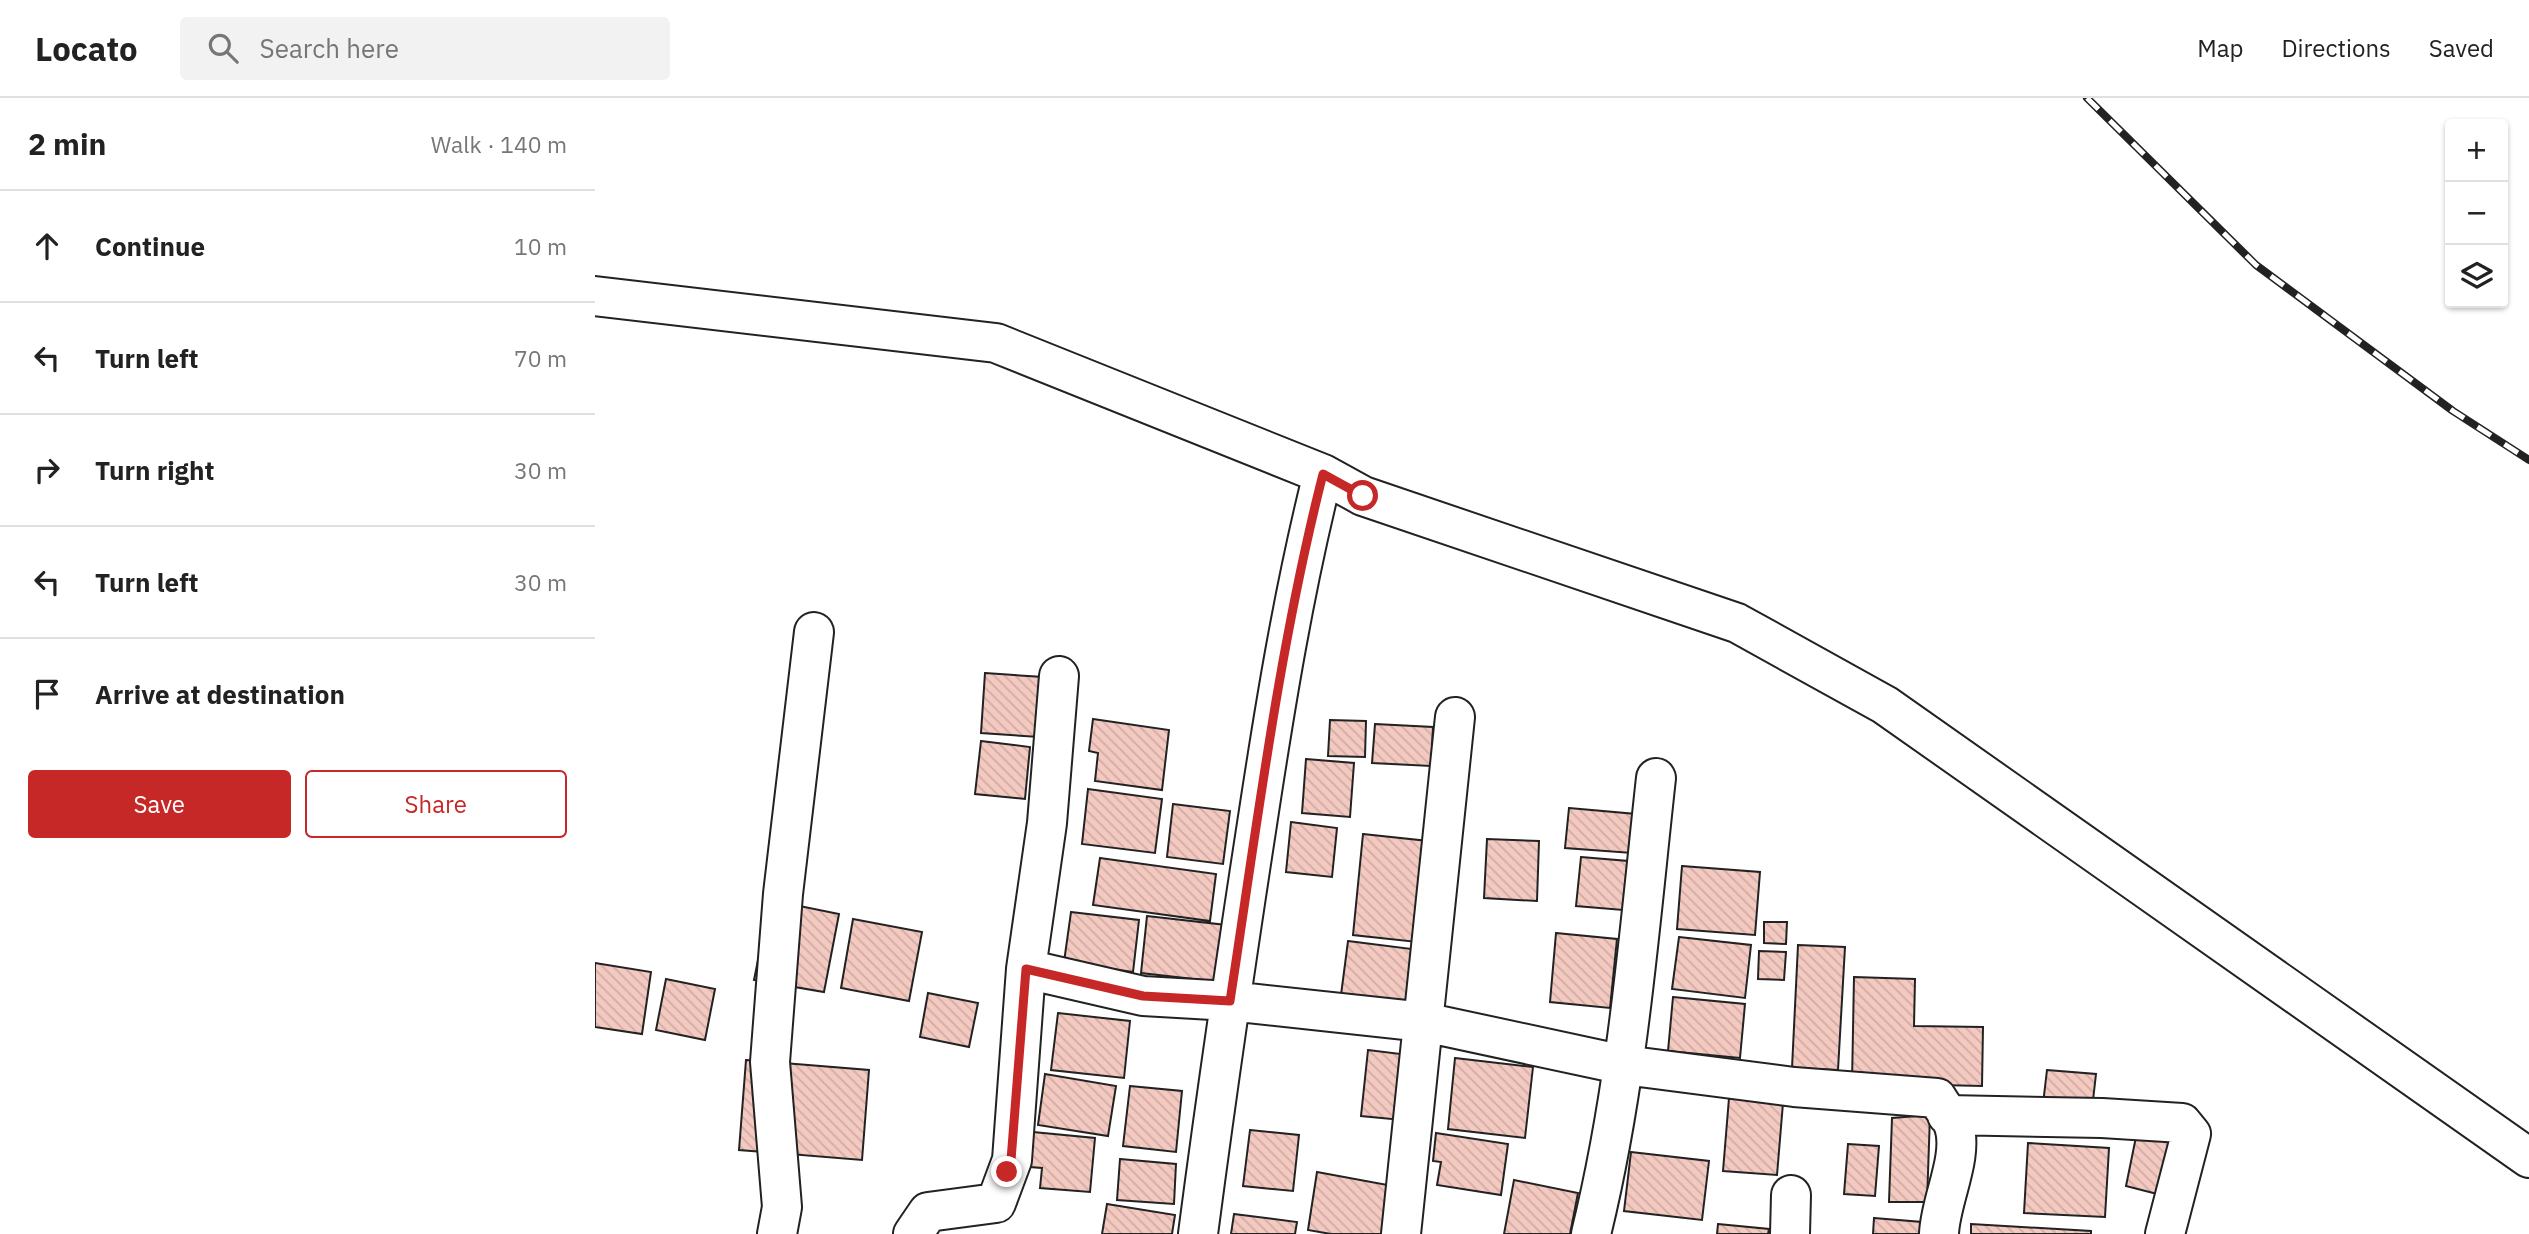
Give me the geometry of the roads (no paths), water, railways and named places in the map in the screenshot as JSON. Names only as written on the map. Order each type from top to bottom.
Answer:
[{"type":"street","points":[[595,296],[996,343],[1323,474],[1363,496],[1737,623],[1885,705],[2529,1158]]},
{"type":"street","points":[[1198,1234],[1230,1001],[1282,662],[1302,556],[1323,474]]},
{"type":"street","points":[[777,1234],[782,1207],[770,1062],[783,894],[814,632]]},
{"type":"street","points":[[913,1234],[928,1212],[996,1203],[1011,1160],[1026,969],[1047,823],[1059,676]]},
{"type":"street","points":[[1401,1234],[1455,717]]},
{"type":"street","points":[[1591,1234],[1606,1175],[1624,1065],[1656,778]]},
{"type":"street","points":[[1026,969],[1143,996],[1230,1001],[1424,1022],[1624,1065],[1794,1087],[1937,1098],[1954,1126],[1956,1150],[1940,1216],[1939,1234]]},
{"type":"street","points":[[1947,1115],[2102,1118],[2182,1123],[2191,1134],[2165,1234]]},
{"type":"street","points":[[1790,1234],[1791,1195]]},
{"type":"railway","points":[[2087,98],[2256,265],[2453,411],[2529,460]]}]
